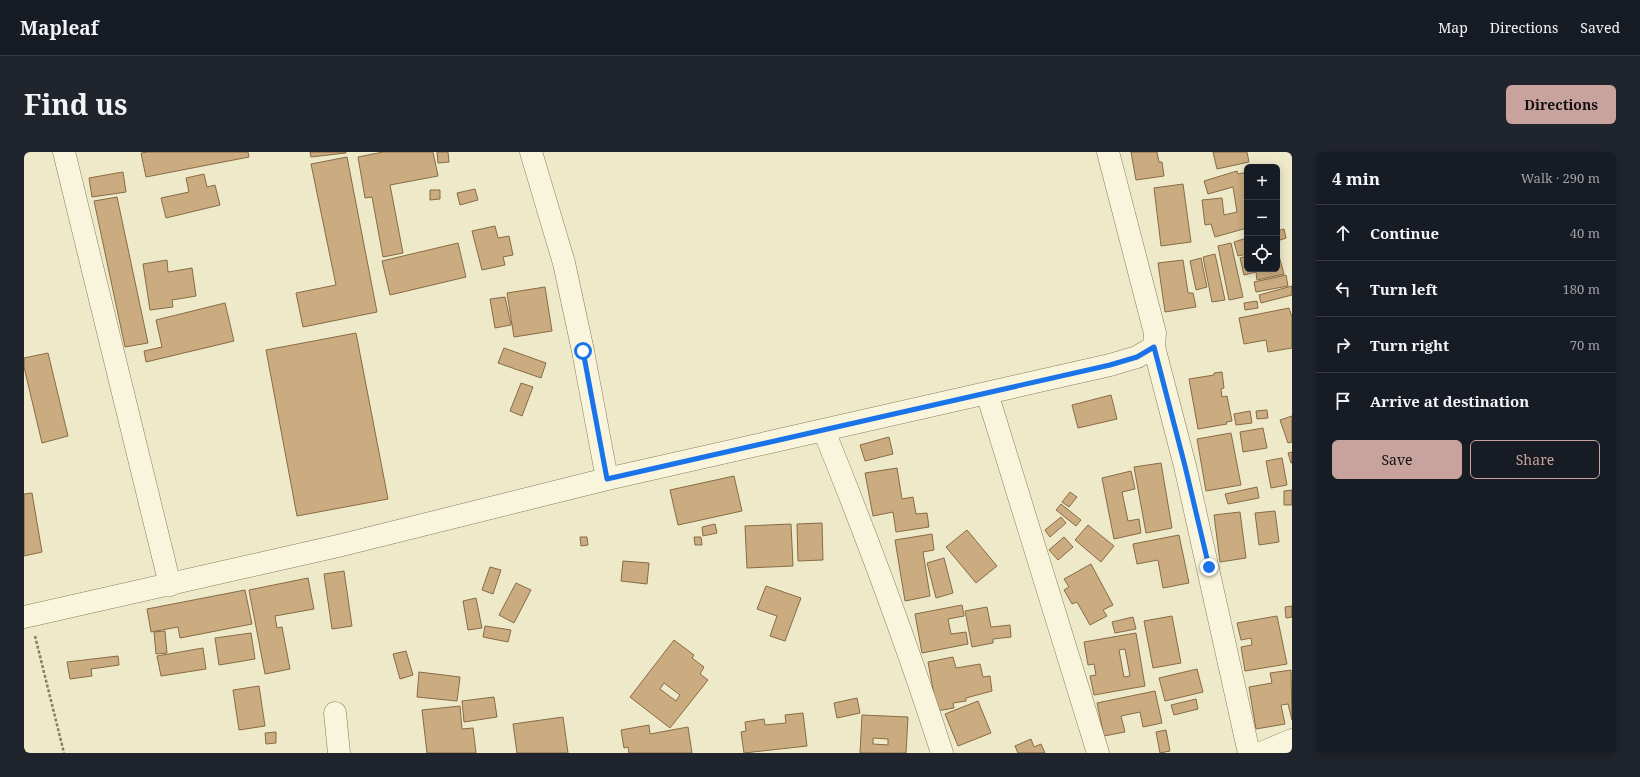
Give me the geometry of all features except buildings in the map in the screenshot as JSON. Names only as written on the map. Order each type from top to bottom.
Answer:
[{"type":"street","points":[[64,152],[170,585]]},
{"type":"street","points":[[531,152],[564,263],[583,351],[607,479]]},
{"type":"street","points":[[1108,152],[1155,333],[1154,347],[1191,490],[1249,753]]},
{"type":"street","points":[[27,616],[338,546],[607,479],[1110,365],[1137,357],[1154,347]]},
{"type":"street","points":[[986,393],[1098,753]]},
{"type":"street","points":[[824,431],[863,527],[892,605],[942,753]]},
{"type":"street","points":[[335,713],[339,753]]},
{"type":"street","points":[[1261,753],[1292,740]]},
{"type":"path","points":[[27,616],[64,753]]},
{"type":"route","points":[[583,351],[607,479],[1110,365],[1137,357],[1154,347],[1185,466],[1209,567]]}]
